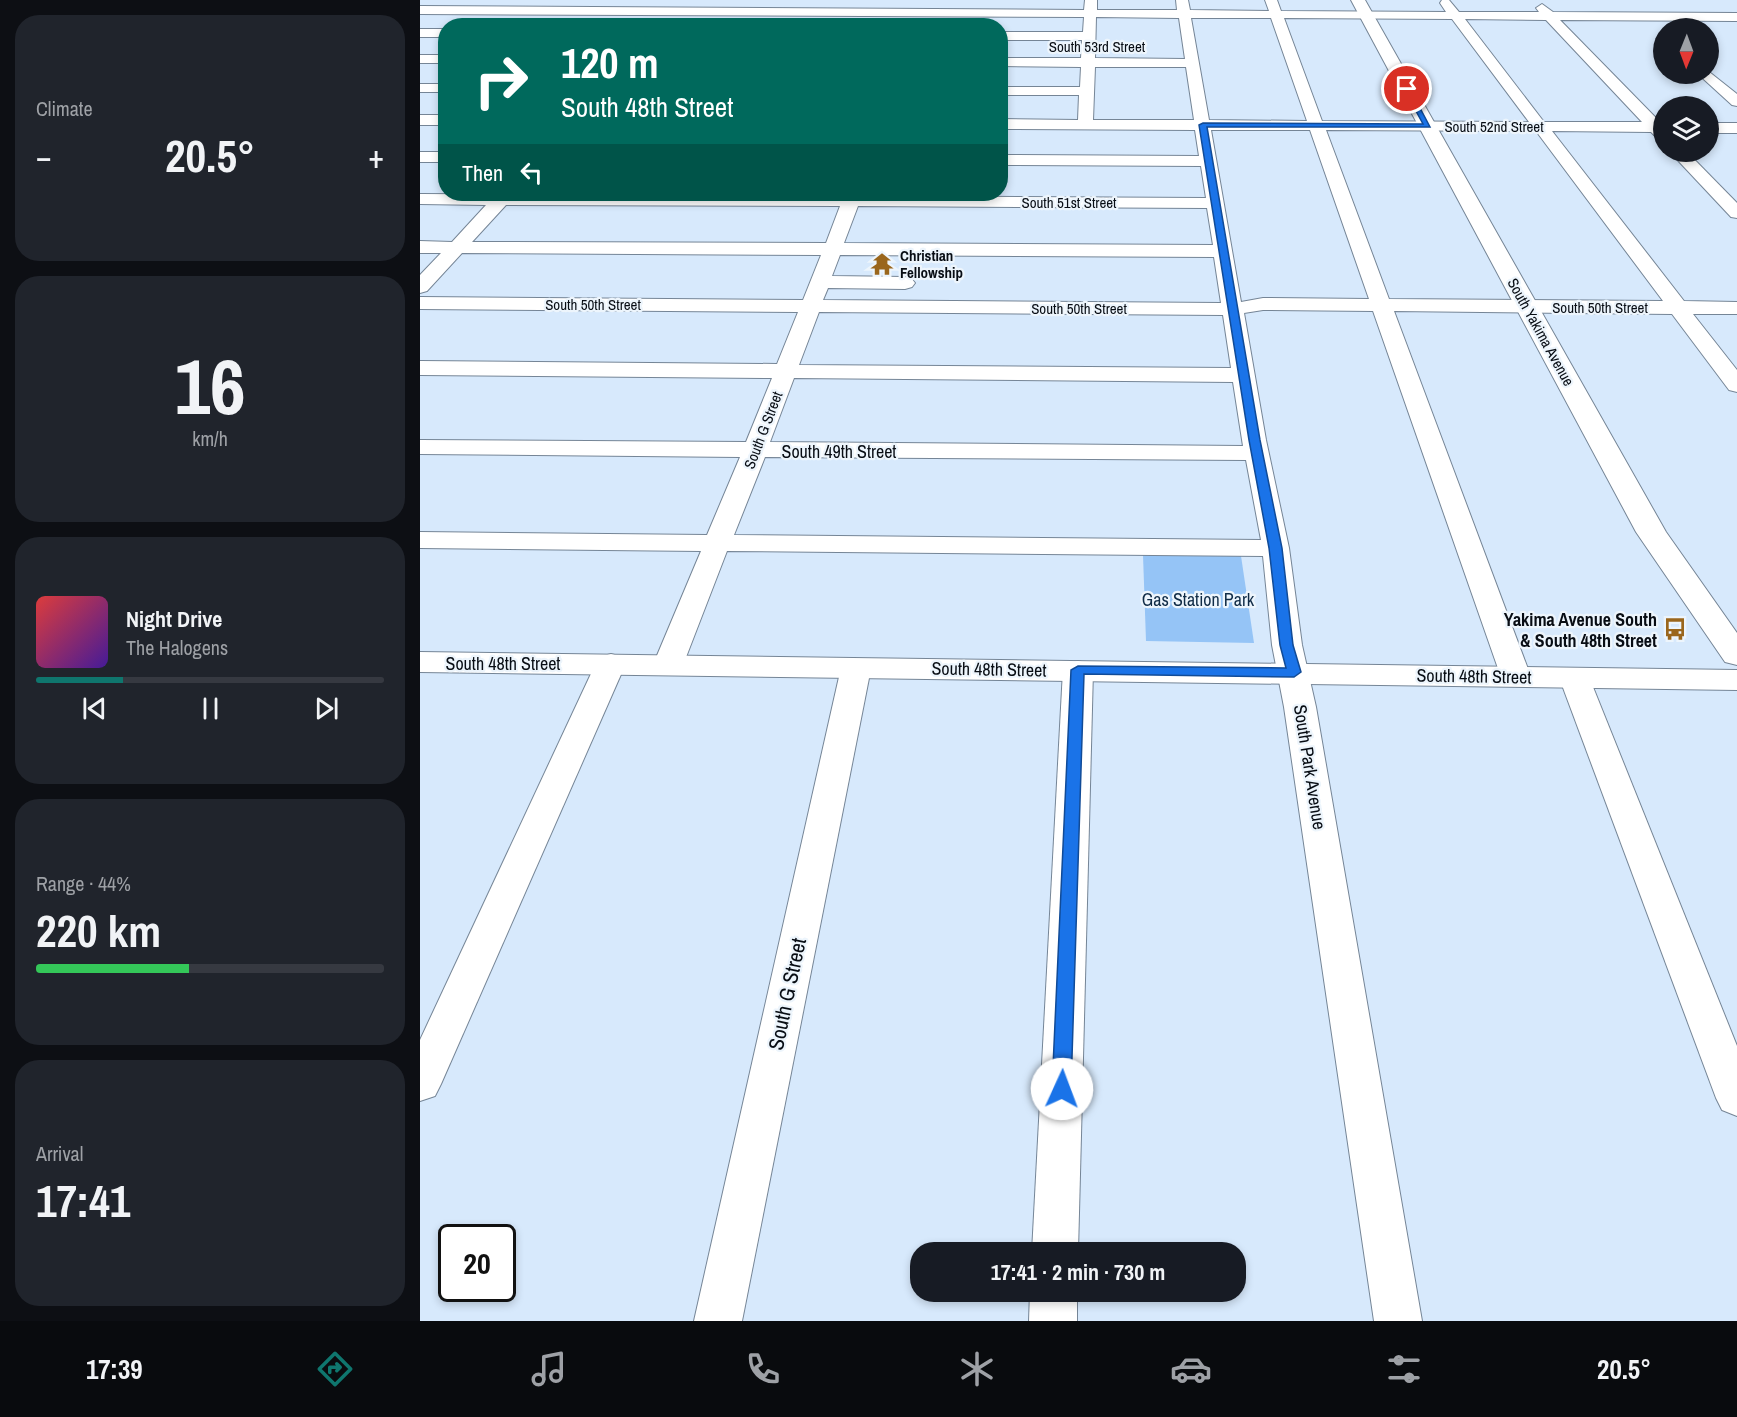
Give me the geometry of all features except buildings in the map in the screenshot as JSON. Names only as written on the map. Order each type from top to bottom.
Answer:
[{"type":"main road","name":"South Yakima Avenue","points":[[1362,7],[1652,532],[1731,640]]},
{"type":"main road","name":"South 48th Street","points":[[420,662],[1294,672],[1737,680]]},
{"type":"street","points":[[442,18],[468,0]]},
{"type":"street","points":[[671,18],[688,0]]},
{"type":"street","points":[[1444,0],[1737,385]]},
{"type":"street","points":[[1534,0],[1653,122]]},
{"type":"street","points":[[1623,2],[1653,28]]},
{"type":"street","points":[[420,10],[678,11],[928,6],[1362,7],[1455,15],[1735,18]]},
{"type":"street","points":[[1085,124],[1090,6]]},
{"type":"street","points":[[1717,6],[1735,18]]},
{"type":"street","name":"South Park Avenue","points":[[1183,7],[1257,453],[1275,548],[1287,645],[1294,672],[1398,1321]]},
{"type":"street","points":[[1274,8],[1516,676]]},
{"type":"street","points":[[420,33],[438,20]]},
{"type":"street","points":[[420,33],[438,33]]},
{"type":"street","points":[[1008,36],[1090,36]]},
{"type":"street","points":[[420,59],[438,59]]},
{"type":"street","name":"South 53rd Street","points":[[1008,62],[1193,63]]},
{"type":"street","points":[[1716,84],[1737,102]]},
{"type":"street","points":[[420,88],[438,88]]},
{"type":"street","points":[[1008,91],[1088,90]]},
{"type":"street","points":[[420,120],[438,120]]},
{"type":"street","name":"South 52nd Street","points":[[1008,124],[1653,130]]},
{"type":"street","points":[[1719,128],[1737,128]]},
{"type":"street","points":[[420,157],[438,157]]},
{"type":"street","points":[[1008,160],[1209,161]]},
{"type":"street","points":[[1688,162],[1737,213]]},
{"type":"street","name":"South 51st Street","points":[[420,199],[438,198]]},
{"type":"street","name":"South 51st Street","points":[[1008,200],[1215,203]]},
{"type":"street","points":[[420,287],[498,201]]},
{"type":"street","name":"South G Street","points":[[668,665],[755,450],[850,201]]},
{"type":"street","points":[[420,247],[831,251],[1223,251]]},
{"type":"street","points":[[819,282],[905,284]]},
{"type":"street","name":"South 50th Street","points":[[420,303],[1234,309],[1263,304],[1737,308]]},
{"type":"street","points":[[420,368],[1244,375]]},
{"type":"street","name":"South 49th Street","points":[[420,447],[1257,453]]},
{"type":"street","points":[[420,540],[1275,548]]},
{"type":"street","points":[[420,1084],[611,663]]},
{"type":"street","name":"South G Street","points":[[718,1321],[856,668]]},
{"type":"street","points":[[1055,1242],[1078,670]]},
{"type":"street","points":[[1574,677],[1737,1098]]},
{"type":"street","points":[[1053,1321],[1054,1302]]},
{"type":"green space","name":"Gas Station Park","points":[[1143,555],[1241,556],[1254,643],[1146,641]]},
{"type":"place","name":"Christian Fellowship","points":[[882,264]]},
{"type":"place","name":"Yakima Avenue South & South 48th Street","points":[[1675,629]]},
{"type":"route","points":[[1062,1089],[1078,670],[1294,672],[1287,645],[1275,548],[1254,440],[1203,125],[1427,126],[1407,89]]}]
